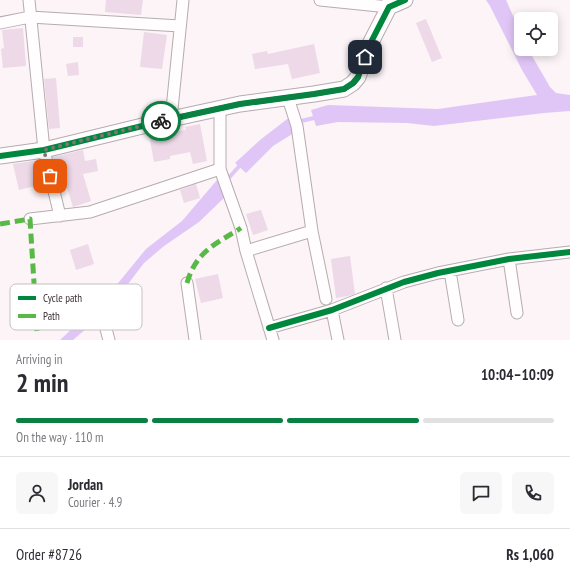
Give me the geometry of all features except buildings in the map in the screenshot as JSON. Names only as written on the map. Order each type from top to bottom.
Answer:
[{"type":"street","points":[[29,0],[44,150],[60,216]]},
{"type":"street","points":[[171,119],[183,0]]},
{"type":"street","points":[[320,0],[388,3],[405,0]]},
{"type":"street","points":[[0,156],[44,150],[240,104],[344,89],[354,83],[358,78],[369,46],[388,3]]},
{"type":"street","points":[[0,23],[30,16],[180,26]]},
{"type":"street","points":[[288,98],[297,124],[312,231],[326,299]]},
{"type":"street","points":[[220,108],[221,171],[241,228],[246,251],[273,340]]},
{"type":"street","points":[[30,219],[90,212],[221,171]]},
{"type":"street","points":[[246,251],[312,231]]},
{"type":"street","points":[[269,328],[356,302],[386,288],[404,282],[450,270],[508,259],[570,252]]},
{"type":"street","points":[[508,259],[517,313]]},
{"type":"street","points":[[450,270],[458,320]]},
{"type":"street","points":[[188,282],[195,340]]},
{"type":"street","points":[[386,288],[395,340]]},
{"type":"street","points":[[332,310],[338,340]]},
{"type":"street","points":[[106,330],[109,340]]},
{"type":"shaded area","points":[[486,0],[506,0],[514,18],[514,54]]},
{"type":"shaded area","points":[[515,56],[532,56],[550,87],[556,93],[570,95],[570,111],[434,126],[407,123],[338,122],[316,126],[311,110],[328,105],[438,109],[537,95]]},
{"type":"shaded area","points":[[291,116],[297,131],[273,146],[246,173],[235,163],[260,140]]},
{"type":"shaded area","points":[[217,180],[227,195],[199,222],[164,246],[144,263],[128,284],[117,284],[146,249],[182,221]]},
{"type":"shaded area","points":[[71,330],[85,330],[73,340],[60,340]]},
{"type":"waterway","points":[[297,122],[318,117]]},
{"type":"waterway","points":[[226,181],[242,163]]},
{"type":"marked path","points":[[0,224],[30,219],[34,284]]},
{"type":"marked path","points":[[187,283],[191,272],[201,256],[215,244],[241,228]]},
{"type":"cycle path","points":[[0,156],[44,150],[240,104],[344,89],[353,83],[358,77],[369,46],[389,7],[405,0]]},
{"type":"cycle path","points":[[269,328],[332,310],[404,282],[438,273],[509,259],[570,252]]},
{"type":"way so far","points":[[50,176],[44,150],[161,121]]},
{"type":"route","points":[[161,121],[240,104],[344,89],[354,83],[358,78],[365,57]]}]
